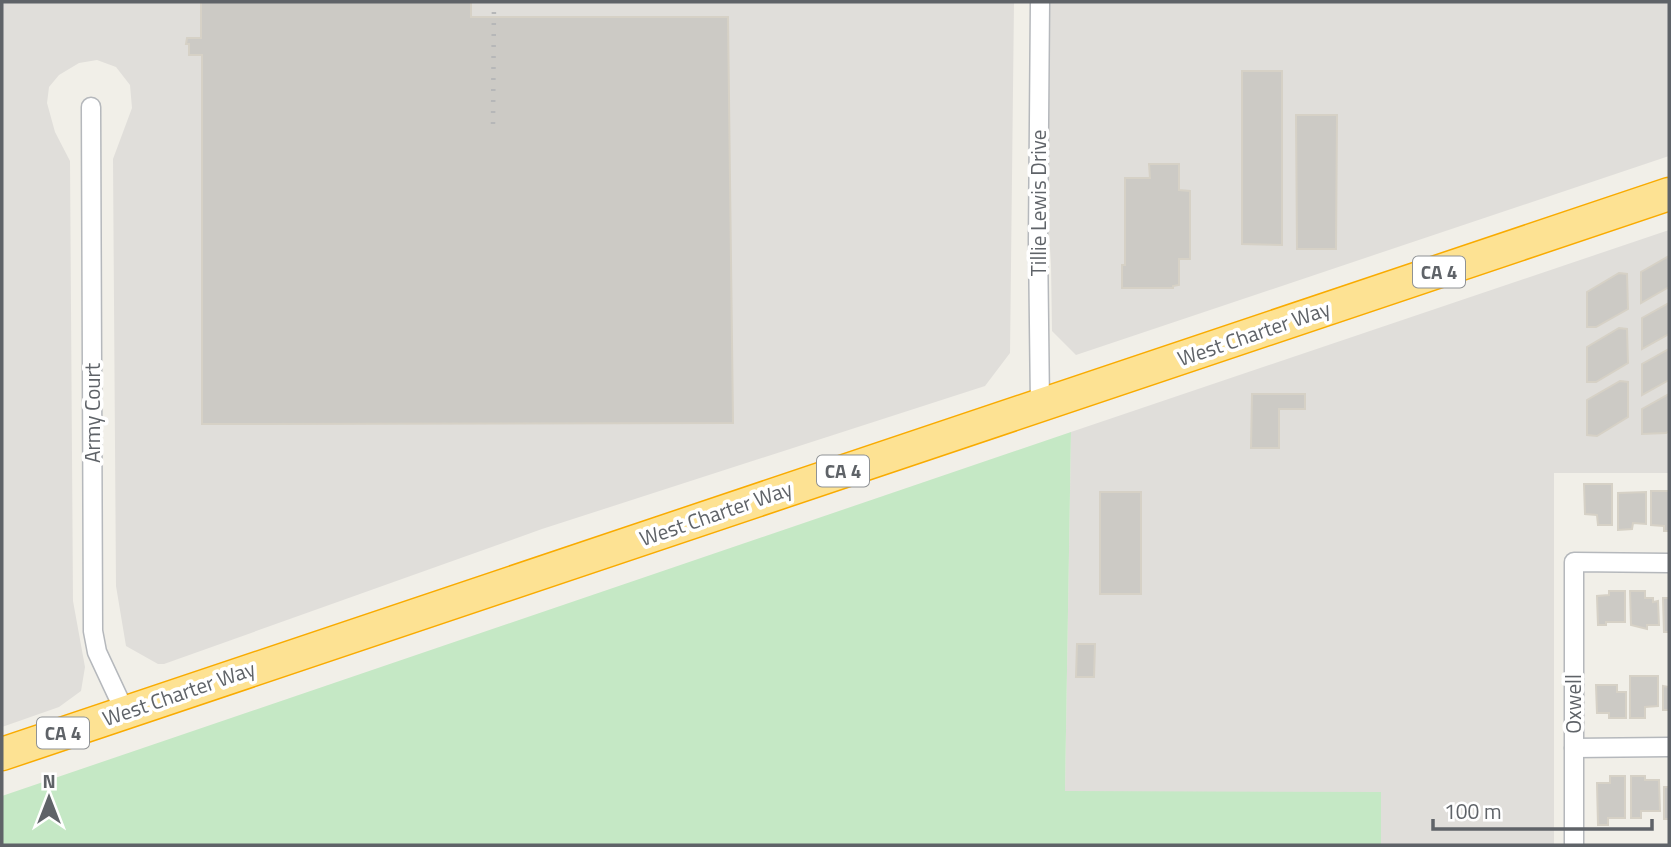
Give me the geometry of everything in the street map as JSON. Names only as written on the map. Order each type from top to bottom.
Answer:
[{"type":"highway","name":"West Charter Way","points":[[2,754],[1669,194]]},
{"type":"street","name":"Tillie Lewis Drive","points":[[1040,2],[1040,405]]},
{"type":"street","name":"Army Court","points":[[91,107],[93,631],[97,652],[125,712]]},
{"type":"street","name":"Oxwell","points":[[1574,845],[1574,562],[1669,562]]},
{"type":"street","points":[[1574,748],[1669,747]]},
{"type":"shaded area","points":[[2,2],[1014,2],[1010,353],[985,386],[542,529],[158,664],[126,646],[116,586],[113,159],[132,108],[130,85],[116,67],[97,60],[79,63],[59,75],[49,87],[47,103],[55,132],[70,161],[73,601],[85,667],[81,691],[59,707],[2,727]]},
{"type":"shaded area","points":[[1042,2],[1669,2],[1669,156],[1076,355],[1052,331],[1051,265],[1040,82]]},
{"type":"shaded area","points":[[1669,230],[1669,473],[1554,473],[1554,845],[1381,845],[1065,791],[1071,432]]},
{"type":"green space","points":[[1071,432],[1065,791],[1381,792],[1381,845],[2,845],[2,796]]},
{"type":"building","points":[[201,2],[471,2],[471,17],[728,17],[733,423],[202,424],[202,55],[189,55],[189,44],[186,44],[187,38],[201,38]]},
{"type":"building","points":[[1242,71],[1282,71],[1282,245],[1242,244]]},
{"type":"building","points":[[1296,115],[1337,115],[1336,249],[1297,249]]},
{"type":"building","points":[[1149,164],[1179,164],[1179,190],[1190,191],[1190,259],[1179,259],[1179,285],[1173,288],[1122,288],[1122,265],[1125,265],[1125,178],[1150,178]]},
{"type":"building","points":[[1669,256],[1669,287],[1641,303],[1641,272]]},
{"type":"building","points":[[1619,273],[1627,274],[1628,309],[1596,327],[1587,327],[1587,292]]},
{"type":"building","points":[[1669,303],[1669,334],[1642,349],[1642,318]]},
{"type":"building","points":[[1619,328],[1627,329],[1628,363],[1596,382],[1587,382],[1587,347]]},
{"type":"building","points":[[1669,349],[1669,380],[1642,395],[1642,364]]},
{"type":"building","points":[[1620,381],[1628,382],[1628,417],[1597,436],[1587,435],[1587,400]]},
{"type":"building","points":[[1252,394],[1305,394],[1305,409],[1279,409],[1279,448],[1251,448]]},
{"type":"building","points":[[1669,394],[1669,431],[1642,434],[1642,409]]},
{"type":"building","points":[[1584,484],[1612,484],[1612,525],[1598,525],[1597,515],[1585,514]]},
{"type":"building","points":[[1651,491],[1669,491],[1669,531],[1664,531],[1664,526],[1651,525]]},
{"type":"building","points":[[1100,492],[1141,492],[1141,594],[1100,594]]},
{"type":"building","points":[[1646,492],[1646,524],[1633,523],[1632,529],[1618,530],[1618,493]]},
{"type":"building","points":[[1609,591],[1625,591],[1625,622],[1598,625],[1597,596],[1609,595]]},
{"type":"building","points":[[1630,591],[1645,591],[1645,598],[1658,601],[1659,625],[1647,625],[1647,629],[1631,625]]},
{"type":"building","points":[[1663,598],[1669,598],[1669,632],[1664,632]]},
{"type":"building","points":[[1077,644],[1095,644],[1094,677],[1076,677]]},
{"type":"building","points":[[1630,676],[1658,676],[1658,706],[1645,707],[1645,718],[1630,718]]},
{"type":"building","points":[[1596,685],[1617,685],[1617,692],[1626,692],[1626,718],[1609,718],[1609,713],[1597,713]]},
{"type":"building","points":[[1663,686],[1669,687],[1669,710],[1663,710]]},
{"type":"building","points":[[1610,776],[1625,776],[1625,818],[1608,818],[1608,825],[1598,825],[1597,783],[1610,783]]},
{"type":"building","points":[[1631,776],[1659,780],[1660,811],[1641,811],[1641,818],[1631,818]]},
{"type":"building","points":[[1664,787],[1669,787],[1669,819],[1664,819]]},
{"type":"railway","points":[[493,124],[494,2]]}]
